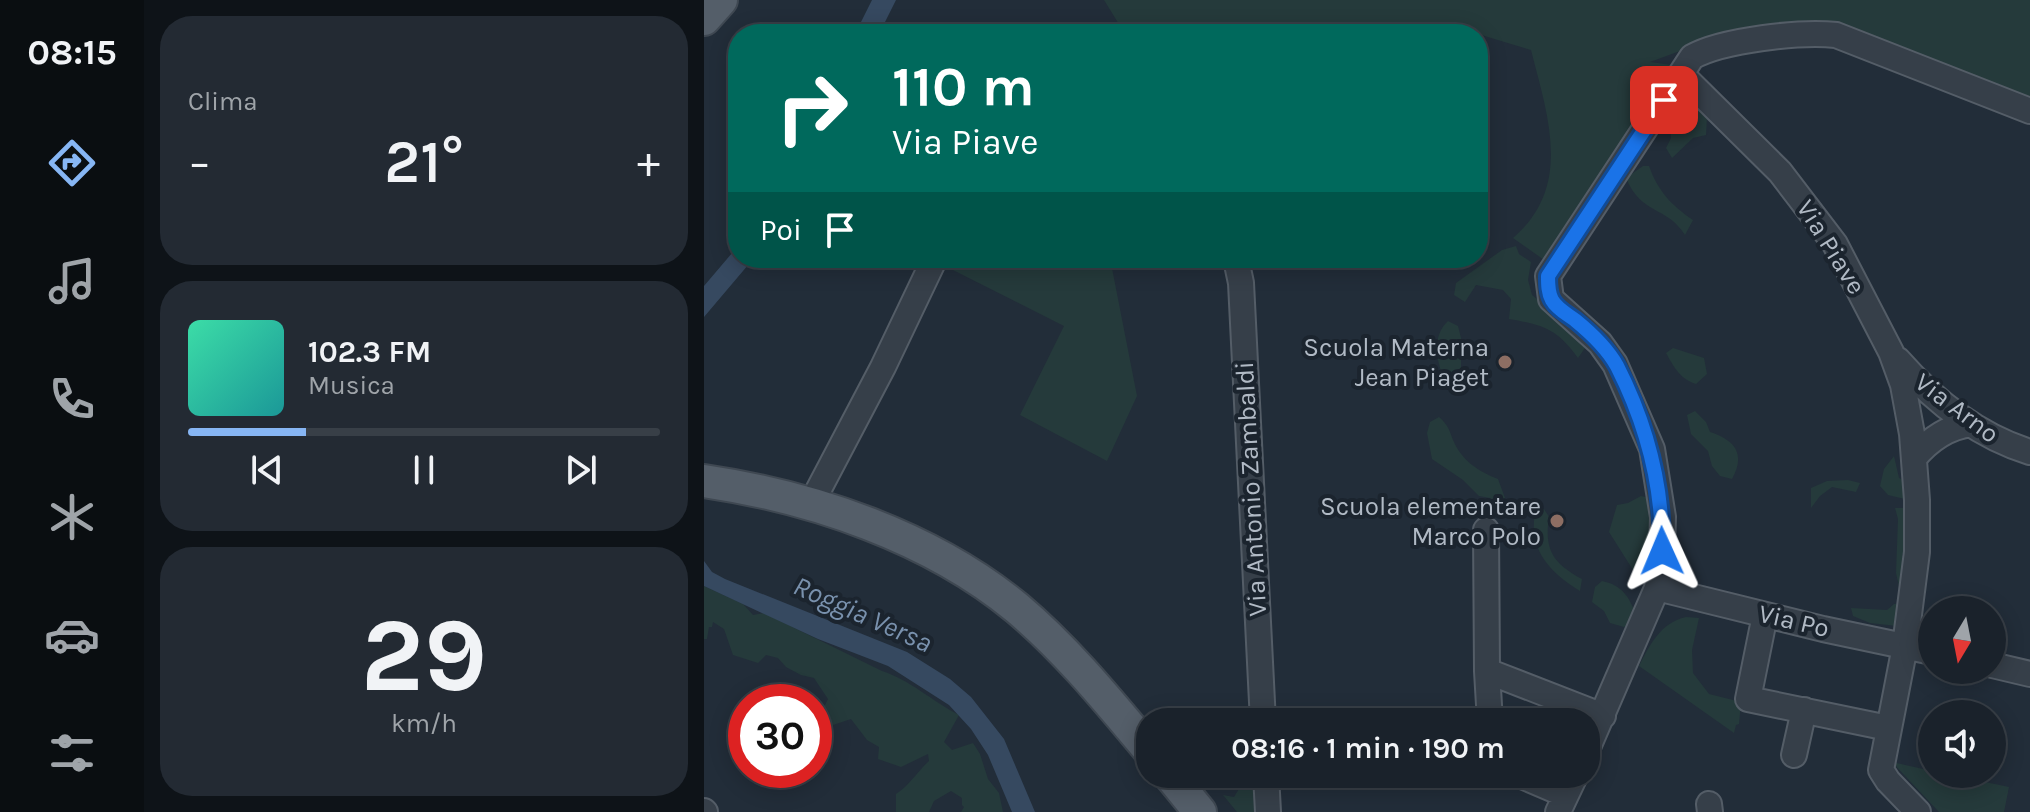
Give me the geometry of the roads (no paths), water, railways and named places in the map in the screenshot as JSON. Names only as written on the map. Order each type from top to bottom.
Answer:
[{"type":"main road","points":[[704,19],[721,0]]},
{"type":"main road","points":[[704,481],[756,490],[860,520],[909,542],[968,575],[1017,608],[1078,667],[1136,735]]},
{"type":"main road","points":[[1180,788],[1200,812]]},
{"type":"street","points":[[1600,722],[1657,588],[1663,517],[1652,449],[1615,364],[1600,343],[1551,299],[1548,276],[1692,57],[1703,51],[1775,36],[1836,35],[2030,111]]},
{"type":"street","name":"Via Piave","points":[[1681,74],[1752,142],[1811,211],[1835,244],[1891,352],[1907,403],[1917,500],[1917,552],[1905,646],[1881,770],[1918,812]]},
{"type":"street","points":[[811,504],[883,367],[930,268]]},
{"type":"street","name":"Via Antonio Zambaldi","points":[[1238,268],[1262,708]]},
{"type":"street","name":"Via Arno","points":[[1891,352],[1934,396],[1971,424],[2001,443],[2030,452]]},
{"type":"street","points":[[1914,458],[1931,439],[1971,424]]},
{"type":"street","points":[[1486,530],[1489,708]]},
{"type":"street","name":"Via Po","points":[[1657,588],[1918,649]]},
{"type":"street","points":[[1765,615],[1748,699],[1888,728]]},
{"type":"street","points":[[2006,668],[2030,674]]},
{"type":"street","points":[[1487,671],[1603,716]]},
{"type":"street","points":[[1794,755],[1804,710]]},
{"type":"street","points":[[1267,788],[1268,812]]},
{"type":"water","points":[[872,0],[896,0],[884,24],[860,24]]},
{"type":"water","points":[[728,258],[728,268],[746,268],[704,317],[704,286]]},
{"type":"water","name":"Roggia Versa","points":[[704,561],[712,572],[725,579],[907,652],[950,679],[971,697],[1004,739],[1035,812],[1012,812],[988,755],[971,729],[949,705],[888,666],[818,639],[704,586]]},
{"type":"place","name":"Scuola Materna Jean Piaget","points":[[1505,362]]},
{"type":"place","name":"Scuola elementare Marco Polo","points":[[1557,521]]}]
